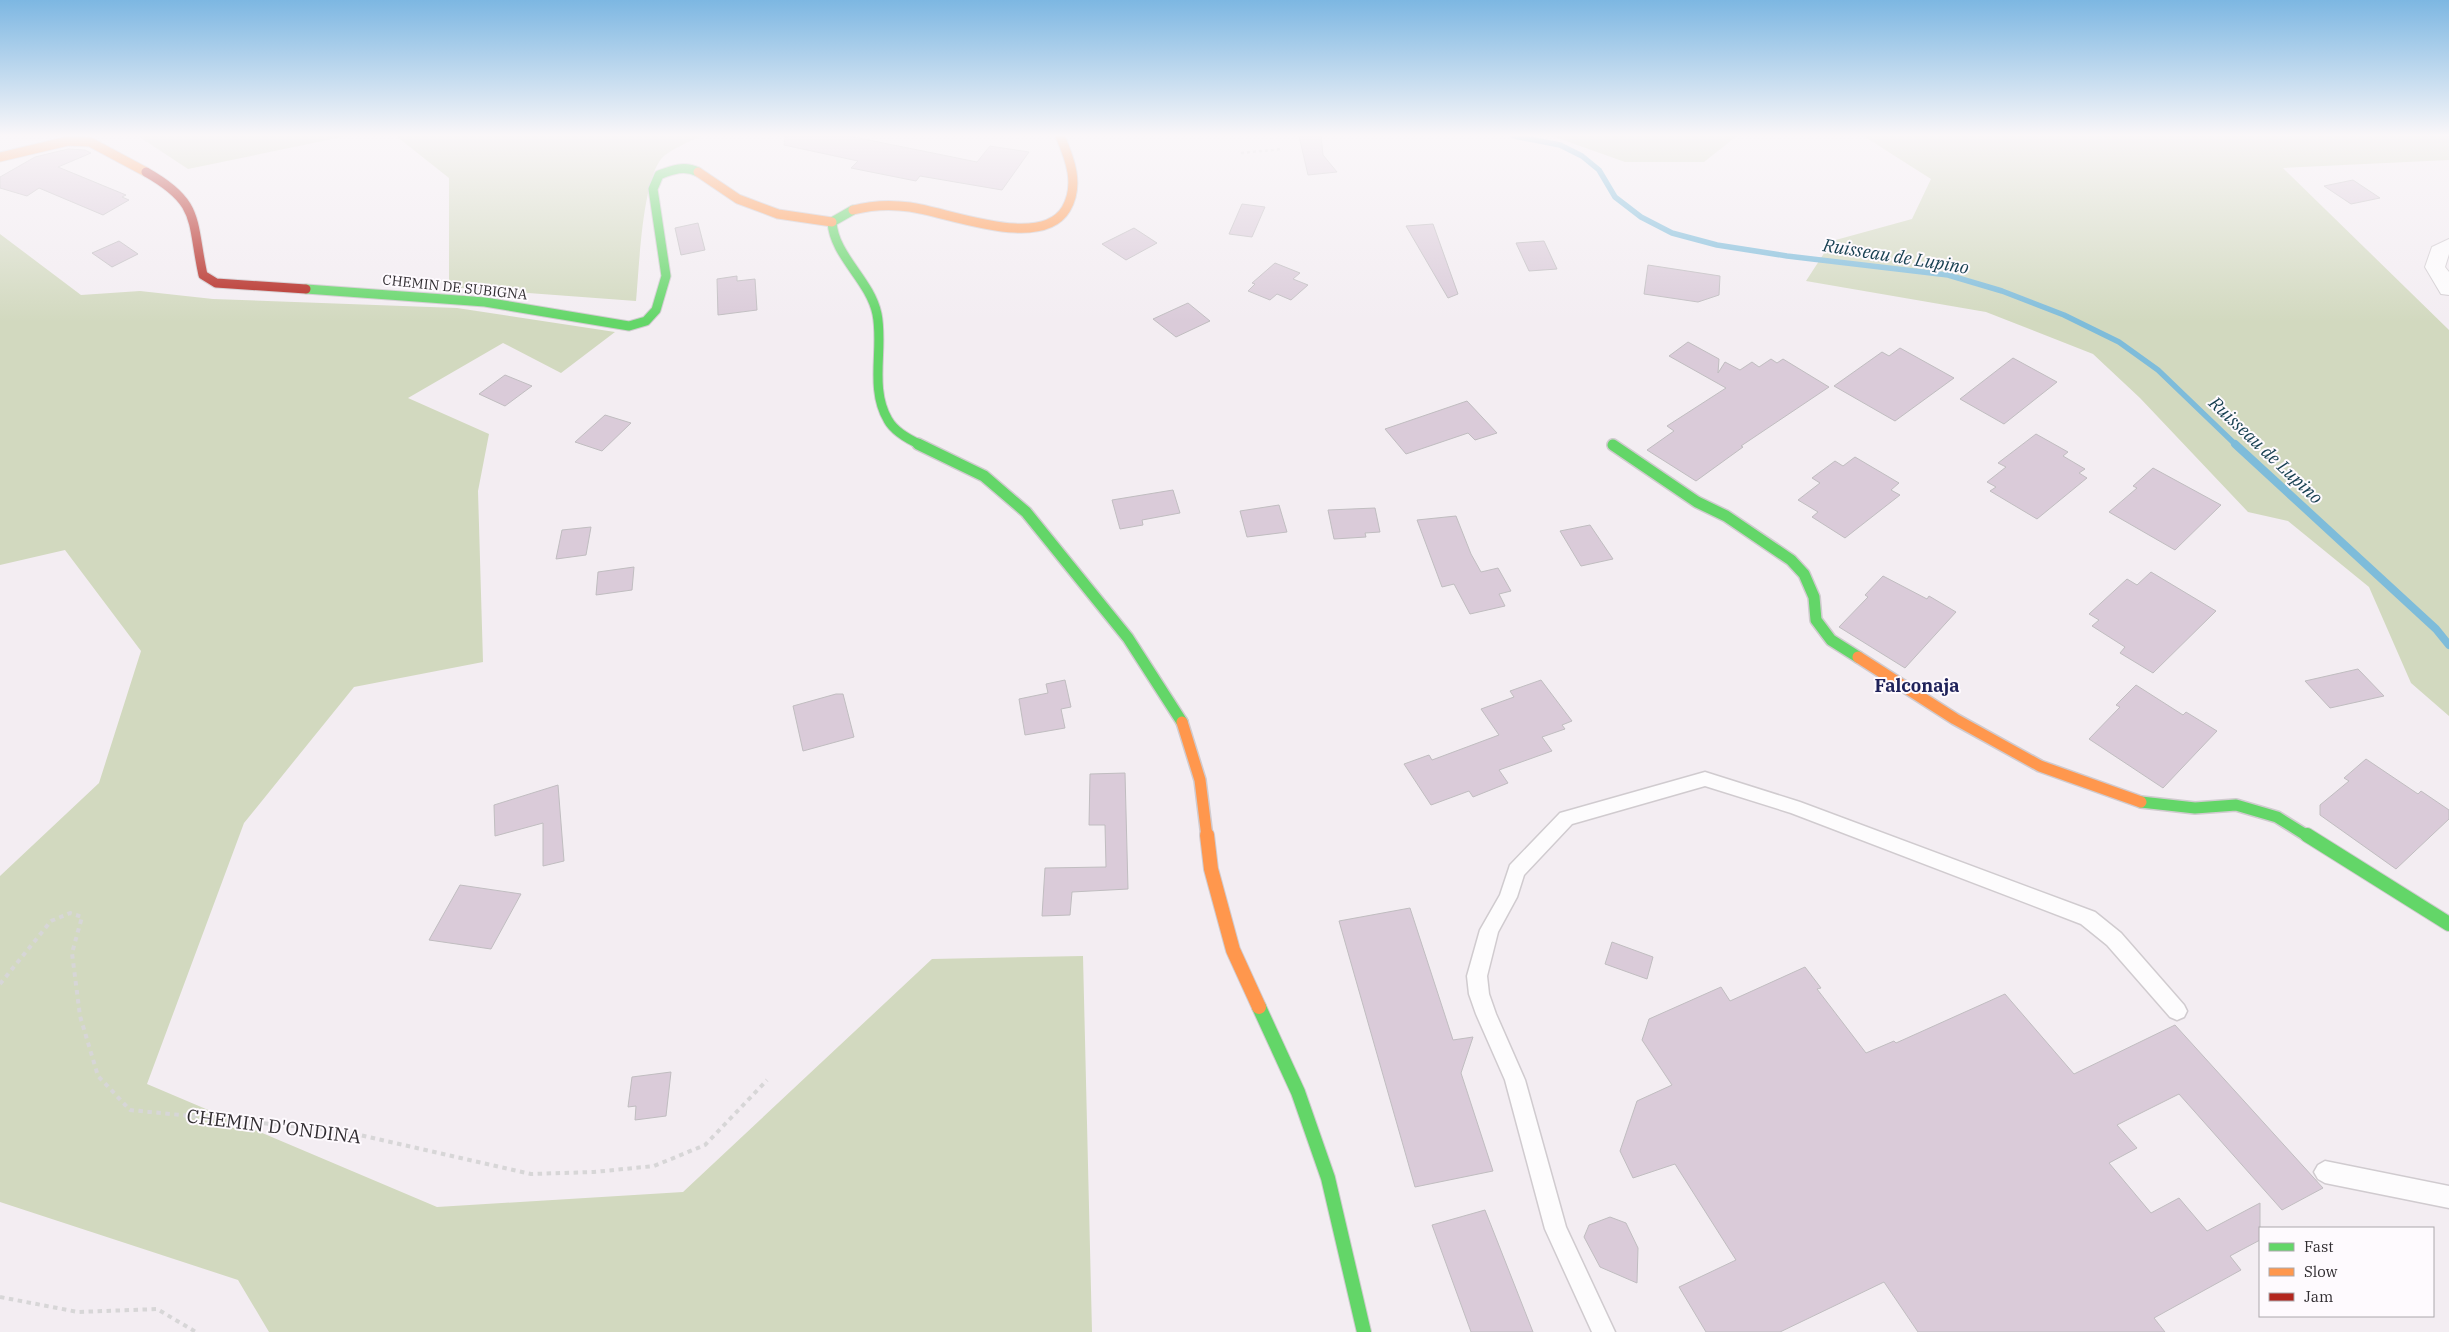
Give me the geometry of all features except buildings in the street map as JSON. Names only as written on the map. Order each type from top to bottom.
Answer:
[{"type":"street","name":"CHEMIN DE SUBIGNA","points":[[182,198],[193,216],[198,255],[203,275],[216,283],[485,302],[629,326],[646,320],[656,310],[666,276],[654,198]]},
{"type":"street","name":"CHEMIN DE SUBIGNA","points":[[737,198],[778,214],[832,222]]},
{"type":"street","points":[[1074,198],[1073,204],[1065,214],[1054,222],[1038,228],[1018,229],[929,211],[883,205],[862,206],[844,212],[832,222],[833,236],[870,296],[878,315],[879,396],[888,421],[910,440],[984,476],[1026,512],[1128,638],[1180,717],[1200,780],[1212,869],[1233,950],[1298,1092],[1328,1178],[1364,1332]]},
{"type":"street","points":[[2449,245],[2439,251],[2435,267],[2449,289]]},
{"type":"street","points":[[1613,445],[1698,502],[1726,516],[1791,560],[1804,574],[1814,597],[1816,620],[1830,640],[1955,719],[2040,766],[2134,801],[2195,808],[2236,805],[2277,817],[2449,924]]},
{"type":"lane","points":[[1604,1332],[1556,1230],[1516,1080],[1486,1014],[1479,994],[1477,976],[1489,930],[1508,897],[1516,871],[1566,818],[1705,778],[1794,806],[2088,918],[2114,939],[2177,1011]]},
{"type":"lane","points":[[2326,1172],[2449,1197]]},
{"type":"path","name":"CHEMIN D'ONDINA","points":[[0,984],[51,921],[70,913],[82,917],[72,953],[80,1016],[98,1076],[130,1110],[342,1130],[531,1174],[594,1172],[654,1166],[704,1144],[767,1080]]},
{"type":"path","points":[[0,1297],[78,1312],[157,1309],[196,1332]]},
{"type":"green space","points":[[449,198],[647,198],[640,247],[636,301],[449,287]]},
{"type":"green space","points":[[1922,198],[2314,198],[2449,330],[2449,716],[2411,683],[2369,587],[2288,521],[2248,512],[2140,398],[2093,354],[1986,312],[1806,281],[1832,241],[1912,219]]},
{"type":"green space","points":[[0,234],[81,295],[140,291],[213,299],[457,308],[615,332],[561,373],[503,343],[408,398],[489,434],[478,491],[483,662],[354,687],[244,823],[147,1084],[437,1207],[683,1192],[932,959],[1083,956],[1092,1332],[269,1332],[238,1280],[0,1202],[0,876],[99,783],[141,651],[65,550],[0,565]]},
{"type":"waterway","name":"Ruisseau de Lupino","points":[[1617,198],[1641,217],[1672,233],[1717,245],[1787,256],[1948,275],[2002,291],[2064,315],[2119,342],[2158,370],[2236,445]]},
{"type":"waterway","name":"Ruisseau de Lupino","points":[[2235,444],[2436,629],[2449,645]]},
{"type":"traffic: fast","points":[[306,289],[485,302],[629,326],[646,321],[656,310],[666,276],[654,198]]},
{"type":"traffic: fast","points":[[853,210],[832,222],[833,236],[871,296],[877,315],[879,396],[888,421],[910,440],[984,476],[1026,512],[1128,638],[1182,722]]},
{"type":"traffic: fast","points":[[1613,445],[1697,502],[1726,516],[1791,560],[1804,574],[1814,597],[1816,620],[1831,640],[1858,657]]},
{"type":"traffic: fast","points":[[2141,802],[2195,808],[2236,805],[2277,817],[2449,924]]},
{"type":"traffic: fast","points":[[1259,1007],[1298,1092],[1328,1178],[1364,1332]]},
{"type":"traffic: slow","points":[[737,198],[778,214],[832,222]]},
{"type":"traffic: slow","points":[[853,210],[871,206],[890,205],[911,207],[996,226],[1015,229],[1036,228],[1052,222],[1064,214],[1071,198]]},
{"type":"traffic: slow","points":[[1858,657],[1955,719],[2040,766],[2141,802]]},
{"type":"traffic: slow","points":[[1182,722],[1200,780],[1211,869],[1233,950],[1259,1007]]},
{"type":"traffic: jam","points":[[182,198],[193,217],[203,275],[216,283],[306,289]]},
{"type":"district","name":"Falconaja","points":[[1917,685]]}]
